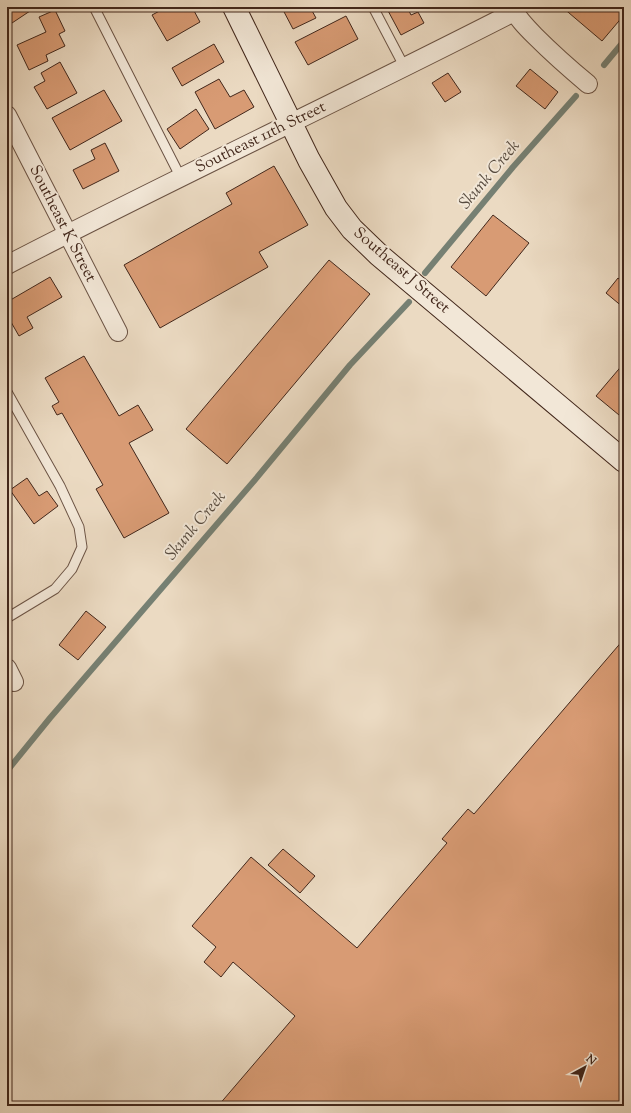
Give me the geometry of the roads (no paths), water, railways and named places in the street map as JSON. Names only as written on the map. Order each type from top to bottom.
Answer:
[{"type":"street","name":"Southeast J Street","points":[[234,7],[309,160],[336,208],[352,229],[385,260],[624,461]]},
{"type":"street","name":"Southeast 11th Street","points":[[7,265],[291,122],[404,68],[513,9]]},
{"type":"street","points":[[513,9],[528,29],[550,52],[588,84]]},
{"type":"street","name":"Southeast K Street","points":[[7,115],[118,332]]},
{"type":"lane","points":[[94,7],[182,178]]},
{"type":"lane","points":[[374,7],[404,68]]},
{"type":"lane","points":[[7,392],[60,486],[79,526],[82,547],[72,569],[55,589],[7,618]]},
{"type":"waterway","name":"Skunk Creek","points":[[604,65],[624,41]]},
{"type":"waterway","name":"Skunk Creek","points":[[425,273],[513,167],[576,96]]},
{"type":"waterway","name":"Skunk Creek","points":[[7,771],[50,718],[254,481],[350,365],[409,302]]}]
